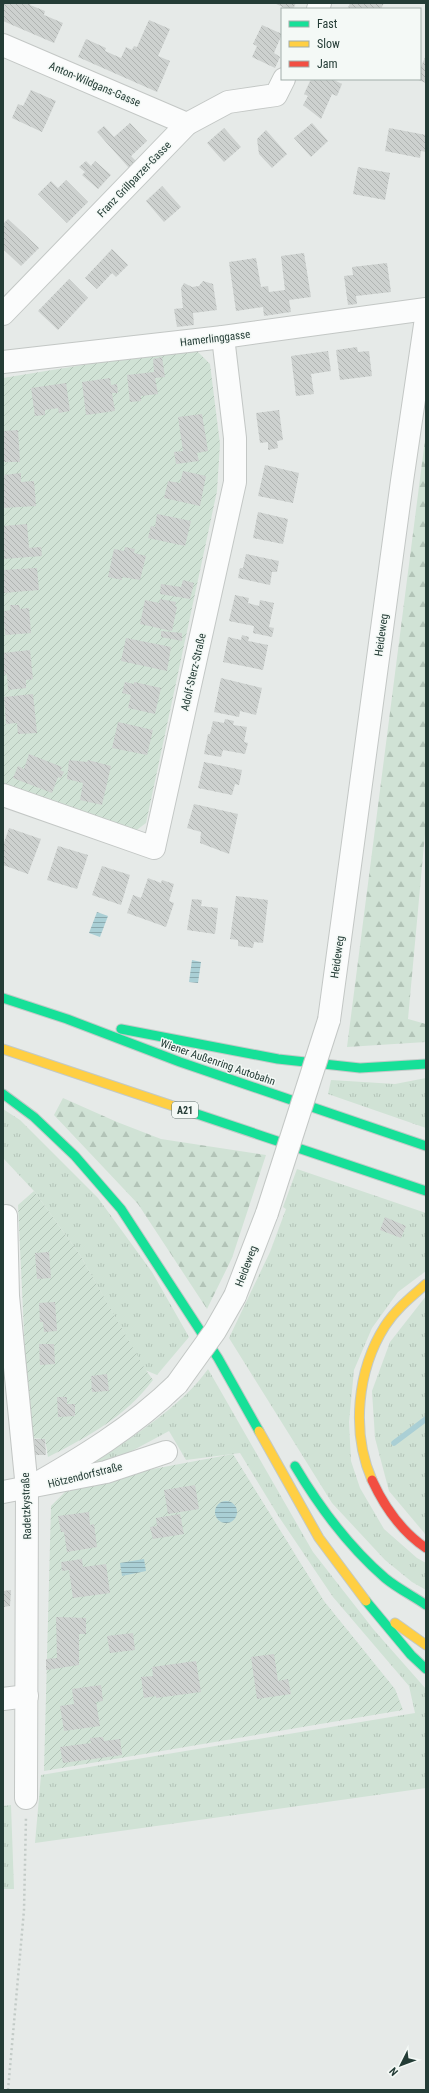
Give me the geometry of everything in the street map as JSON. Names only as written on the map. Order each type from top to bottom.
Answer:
[{"type":"highway","name":"Wiener Außenring Autobahn","points":[[3,998],[67,1019],[180,1062],[426,1146]]},
{"type":"highway","points":[[67,1019],[278,1059],[360,1068],[426,1064]]},
{"type":"highway","name":"A21","points":[[3,1049],[426,1191]]},
{"type":"highway","points":[[3,1094],[34,1118],[75,1156],[121,1209],[218,1358],[267,1425]]},
{"type":"highway","points":[[426,1284],[396,1310],[382,1332],[372,1354],[359,1402],[359,1438],[367,1470],[380,1498],[400,1526],[426,1548]]},
{"type":"highway","points":[[218,1358],[319,1538],[367,1602],[411,1655],[426,1669]]},
{"type":"highway","points":[[289,1456],[317,1503],[346,1540],[386,1579],[426,1605]]},
{"type":"highway","points":[[367,1602],[426,1645]]},
{"type":"street","name":"Anton-Wildgans-Gasse","points":[[3,45],[187,124]]},
{"type":"street","name":"Franz Grillparzer-Gasse","points":[[3,314],[187,124],[228,102],[276,95],[284,80]]},
{"type":"street","name":"Hamerlinggasse","points":[[3,362],[223,337],[426,309]]},
{"type":"street","name":"Heideweg","points":[[27,1489],[71,1464],[153,1407],[176,1384],[215,1331],[235,1296],[267,1213],[329,1020],[401,489],[426,318]]},
{"type":"street","name":"Adolf-Sterz-Straße","points":[[3,796],[154,848],[235,482],[235,438],[223,337]]},
{"type":"street","name":"Radetzkystraße","points":[[6,1216],[6,1296],[27,1489],[26,1798]]},
{"type":"street","name":"Hötzendorfstraße","points":[[3,1492],[27,1489],[106,1472],[166,1452]]},
{"type":"street","points":[[3,1700],[27,1696]]},
{"type":"path","points":[[8,2090],[24,1910],[26,1798]]},
{"type":"green space","points":[[193,347],[210,364],[220,444],[217,491],[146,823],[126,838],[3,788],[3,378]]},
{"type":"green space","points":[[426,432],[426,823],[408,1019],[426,1024],[426,1042],[347,1047]]},
{"type":"green space","points":[[426,1078],[426,1128],[328,1094],[331,1080],[395,1084]]},
{"type":"green space","points":[[63,1098],[117,1122],[161,1139],[266,1155],[232,1258],[207,1309],[138,1204],[54,1115]]},
{"type":"green space","points":[[3,1109],[20,1120],[98,1198],[152,1272],[189,1337],[157,1375],[145,1370],[80,1255],[34,1191],[3,1158]]},
{"type":"green space","points":[[297,1169],[426,1213],[426,1271],[398,1292],[372,1328],[354,1370],[349,1422],[351,1461],[360,1488],[384,1529],[417,1558],[426,1563],[426,1590],[412,1582],[385,1560],[332,1503],[229,1338],[270,1252],[286,1209],[283,1207]]},
{"type":"green space","points":[[34,1191],[80,1255],[145,1369],[153,1380],[131,1404],[118,1415],[77,1442],[48,1457],[45,1439],[29,1438],[18,1205]]},
{"type":"green space","points":[[426,1296],[426,1535],[389,1491],[375,1438],[372,1391],[390,1342]]},
{"type":"green space","points":[[208,1369],[313,1552],[374,1630],[426,1689],[426,1788],[35,1843],[41,1775],[415,1713],[409,1686],[333,1597],[279,1517],[240,1453],[186,1460],[169,1431],[102,1467],[89,1466],[169,1410],[184,1397]]},
{"type":"green space","points":[[233,1454],[324,1601],[395,1689],[403,1710],[44,1771],[51,1506],[73,1484]]},
{"type":"green space","points":[[11,1805],[14,1889],[3,1889],[3,1806]]},
{"type":"water","points":[[97,912],[108,916],[100,937],[89,933]]},
{"type":"water","points":[[192,960],[201,962],[198,983],[189,982]]},
{"type":"water","points":[[226,1501],[234,1504],[237,1512],[234,1520],[226,1523],[218,1520],[215,1512],[218,1504]]},
{"type":"water","points":[[144,1559],[146,1571],[122,1576],[120,1563]]},
{"type":"building","points":[[3,3],[31,3],[30,5],[45,11],[44,15],[63,23],[54,43],[3,21]]},
{"type":"building","points":[[274,3],[296,3],[294,8],[285,8]]},
{"type":"building","points":[[350,3],[384,3],[382,8],[348,8]]},
{"type":"building","points":[[149,20],[170,29],[158,56],[170,61],[157,92],[78,57],[86,39],[106,48],[105,51],[121,58],[126,47],[132,50],[134,46],[137,47]]},
{"type":"building","points":[[262,25],[281,34],[274,53],[280,57],[275,68],[252,57],[257,46],[253,44]]},
{"type":"building","points":[[426,55],[426,83],[418,80],[421,80],[421,67]]},
{"type":"building","points":[[311,80],[334,80],[342,84],[337,96],[332,94],[321,119],[303,105],[308,96],[304,94]]},
{"type":"building","points":[[31,90],[56,101],[42,132],[12,118],[18,104],[23,106]]},
{"type":"building","points":[[130,123],[147,141],[131,156],[136,161],[129,168],[97,132],[104,126],[114,137]]},
{"type":"building","points":[[312,123],[328,141],[311,157],[294,138]]},
{"type":"building","points":[[224,128],[241,147],[224,162],[207,143]]},
{"type":"building","points":[[389,128],[426,135],[426,152],[421,151],[420,158],[385,151]]},
{"type":"building","points":[[266,130],[287,154],[272,168],[259,154],[257,139]]},
{"type":"building","points":[[86,161],[91,166],[95,161],[111,175],[98,189],[82,175],[85,172],[79,167]]},
{"type":"building","points":[[358,167],[390,173],[385,200],[353,194]]},
{"type":"building","points":[[66,180],[88,202],[67,223],[38,194],[51,181],[58,188]]},
{"type":"building","points":[[162,186],[181,207],[164,222],[146,201]]},
{"type":"building","points":[[8,219],[39,248],[21,266],[3,249],[3,224]]},
{"type":"building","points":[[112,249],[128,265],[116,277],[112,273],[97,289],[85,278]]},
{"type":"building","points":[[304,253],[311,297],[289,300],[291,312],[264,316],[263,307],[236,311],[229,262],[256,258],[261,287],[268,286],[269,292],[285,290],[281,256]]},
{"type":"building","points":[[387,263],[391,292],[356,296],[357,304],[348,305],[344,276],[353,275],[352,267]]},
{"type":"building","points":[[69,279],[88,298],[58,330],[38,311]]},
{"type":"building","points":[[203,281],[213,284],[217,310],[193,313],[194,325],[177,327],[174,309],[183,308],[181,288],[184,283],[192,287],[199,286]]},
{"type":"building","points":[[357,347],[358,352],[369,351],[372,376],[340,380],[336,350]]},
{"type":"building","points":[[328,351],[331,371],[311,374],[314,394],[296,396],[291,356]]},
{"type":"building","points":[[162,357],[165,377],[155,378],[158,394],[141,396],[141,401],[130,402],[127,375],[154,372],[153,359]]},
{"type":"building","points":[[110,378],[111,385],[117,384],[118,393],[112,393],[115,411],[86,415],[82,382]]},
{"type":"building","points":[[66,383],[70,411],[59,413],[58,408],[45,410],[45,415],[35,416],[31,388]]},
{"type":"building","points":[[279,410],[283,440],[277,441],[278,448],[268,450],[268,442],[260,443],[256,413]]},
{"type":"building","points":[[202,414],[208,451],[197,453],[199,461],[176,464],[174,452],[183,451],[178,417]]},
{"type":"building","points":[[18,430],[20,462],[3,462],[3,431]]},
{"type":"building","points":[[265,465],[299,473],[293,503],[258,496]]},
{"type":"building","points":[[183,471],[206,476],[200,506],[164,498],[168,481],[180,483]]},
{"type":"building","points":[[21,473],[21,482],[34,481],[36,506],[3,508],[3,475]]},
{"type":"building","points":[[258,512],[288,519],[283,544],[253,538]]},
{"type":"building","points":[[157,514],[191,521],[185,546],[148,538],[151,526],[155,527]]},
{"type":"building","points":[[27,524],[29,548],[41,547],[42,556],[3,559],[3,526]]},
{"type":"building","points":[[125,547],[135,549],[134,553],[146,556],[140,580],[122,577],[122,580],[108,577],[114,549],[124,551]]},
{"type":"building","points":[[246,554],[279,561],[277,572],[272,572],[270,585],[238,578],[240,568],[243,568]]},
{"type":"building","points":[[37,568],[39,590],[3,593],[3,570]]},
{"type":"building","points":[[183,580],[194,583],[190,599],[160,594],[161,584],[181,587]]},
{"type":"building","points":[[235,595],[249,598],[248,603],[259,606],[260,600],[274,603],[269,627],[274,628],[272,637],[253,633],[254,626],[229,621]]},
{"type":"building","points":[[160,599],[176,602],[175,606],[177,607],[172,631],[140,624],[145,600],[159,603]]},
{"type":"building","points":[[10,605],[19,605],[20,609],[29,608],[31,633],[5,635],[3,611],[11,610]]},
{"type":"building","points":[[161,631],[182,633],[182,641],[161,637]]},
{"type":"building","points":[[242,635],[249,637],[248,641],[268,645],[263,670],[223,662],[228,637],[241,640]]},
{"type":"building","points":[[126,638],[171,647],[167,671],[121,661]]},
{"type":"building","points":[[30,650],[33,679],[26,680],[26,688],[8,690],[7,674],[4,675],[3,653]]},
{"type":"building","points":[[221,678],[262,688],[256,715],[240,711],[239,717],[214,712]]},
{"type":"building","points":[[125,682],[134,684],[134,682],[161,688],[155,714],[128,708],[131,695],[122,693]]},
{"type":"building","points":[[33,694],[37,733],[18,734],[17,723],[6,724],[4,697]]},
{"type":"building","points":[[225,719],[234,721],[233,725],[247,727],[244,742],[248,743],[245,754],[223,750],[221,757],[204,754],[208,734],[210,734],[213,721],[224,723]]},
{"type":"building","points":[[118,722],[153,730],[147,755],[112,748]]},
{"type":"building","points":[[29,754],[62,767],[60,770],[64,772],[61,778],[58,777],[52,793],[13,778],[18,766],[24,769]]},
{"type":"building","points":[[69,760],[87,762],[88,760],[111,766],[102,805],[80,800],[83,783],[67,779]]},
{"type":"building","points":[[204,762],[242,770],[239,785],[235,784],[232,795],[198,788]]},
{"type":"building","points":[[194,804],[238,814],[229,854],[200,843],[201,832],[187,828]]},
{"type":"building","points":[[9,828],[41,839],[28,874],[3,865],[3,846]]},
{"type":"building","points":[[58,846],[88,855],[77,889],[47,880]]},
{"type":"building","points":[[102,866],[130,875],[121,905],[92,895]]},
{"type":"building","points":[[148,878],[161,883],[162,880],[174,884],[169,901],[174,903],[166,927],[127,913],[133,895],[141,898]]},
{"type":"building","points":[[236,896],[268,900],[263,943],[254,942],[253,948],[238,946],[238,940],[230,939]]},
{"type":"building","points":[[192,899],[202,900],[201,906],[218,908],[215,934],[187,930]]},
{"type":"building","points":[[385,1217],[406,1226],[401,1238],[380,1230]]},
{"type":"building","points":[[49,1252],[51,1278],[37,1279],[35,1253]]},
{"type":"building","points":[[55,1302],[57,1331],[44,1332],[43,1322],[40,1322],[39,1303]]},
{"type":"building","points":[[39,1344],[54,1344],[55,1364],[40,1365]]},
{"type":"building","points":[[107,1374],[109,1391],[92,1392],[91,1376]]},
{"type":"building","points":[[57,1397],[67,1397],[67,1404],[75,1404],[75,1416],[58,1417]]},
{"type":"building","points":[[34,1439],[45,1439],[46,1455],[35,1455]]},
{"type":"building","points":[[195,1485],[199,1509],[168,1514],[164,1490]]},
{"type":"building","points":[[89,1512],[90,1525],[94,1524],[97,1547],[67,1552],[64,1532],[61,1532],[58,1516]]},
{"type":"building","points":[[180,1514],[184,1534],[153,1539],[150,1527],[157,1526],[156,1518]]},
{"type":"building","points":[[82,1559],[83,1567],[106,1564],[110,1593],[73,1598],[69,1570],[62,1571],[61,1562]]},
{"type":"building","points":[[11,1590],[10,1606],[3,1607],[3,1591]]},
{"type":"building","points":[[56,1617],[86,1618],[86,1634],[79,1634],[79,1665],[46,1670],[46,1659],[57,1658]]},
{"type":"building","points":[[133,1633],[135,1650],[110,1653],[107,1636]]},
{"type":"building","points":[[274,1654],[278,1681],[288,1679],[291,1694],[257,1699],[251,1657]]},
{"type":"building","points":[[196,1661],[201,1692],[156,1698],[156,1696],[144,1698],[141,1677],[153,1676],[152,1667]]},
{"type":"building","points":[[101,1685],[103,1701],[96,1702],[100,1726],[64,1731],[60,1706],[74,1704],[72,1689]]},
{"type":"building","points":[[103,1737],[104,1741],[120,1739],[122,1755],[63,1763],[60,1747],[91,1743],[90,1738]]},
{"type":"waterway","points":[[394,1443],[426,1419]]},
{"type":"traffic: fast","points":[[3,998],[67,1019],[180,1062],[426,1146]]},
{"type":"traffic: fast","points":[[121,1029],[278,1059],[360,1068],[426,1064]]},
{"type":"traffic: fast","points":[[3,1094],[34,1117],[75,1156],[121,1209],[218,1358],[259,1431]]},
{"type":"traffic: fast","points":[[182,1109],[426,1191]]},
{"type":"traffic: fast","points":[[295,1466],[314,1497],[347,1540],[359,1553],[390,1582],[426,1605]]},
{"type":"traffic: fast","points":[[366,1601],[411,1655],[426,1669]]},
{"type":"traffic: slow","points":[[3,1049],[182,1109]]},
{"type":"traffic: slow","points":[[372,1480],[365,1461],[361,1442],[360,1422],[360,1402],[368,1362],[376,1343],[389,1320],[426,1284]]},
{"type":"traffic: slow","points":[[259,1431],[319,1538],[366,1601]]},
{"type":"traffic: slow","points":[[395,1623],[426,1645]]},
{"type":"traffic: jam","points":[[372,1480],[394,1518],[417,1542],[426,1548]]}]
